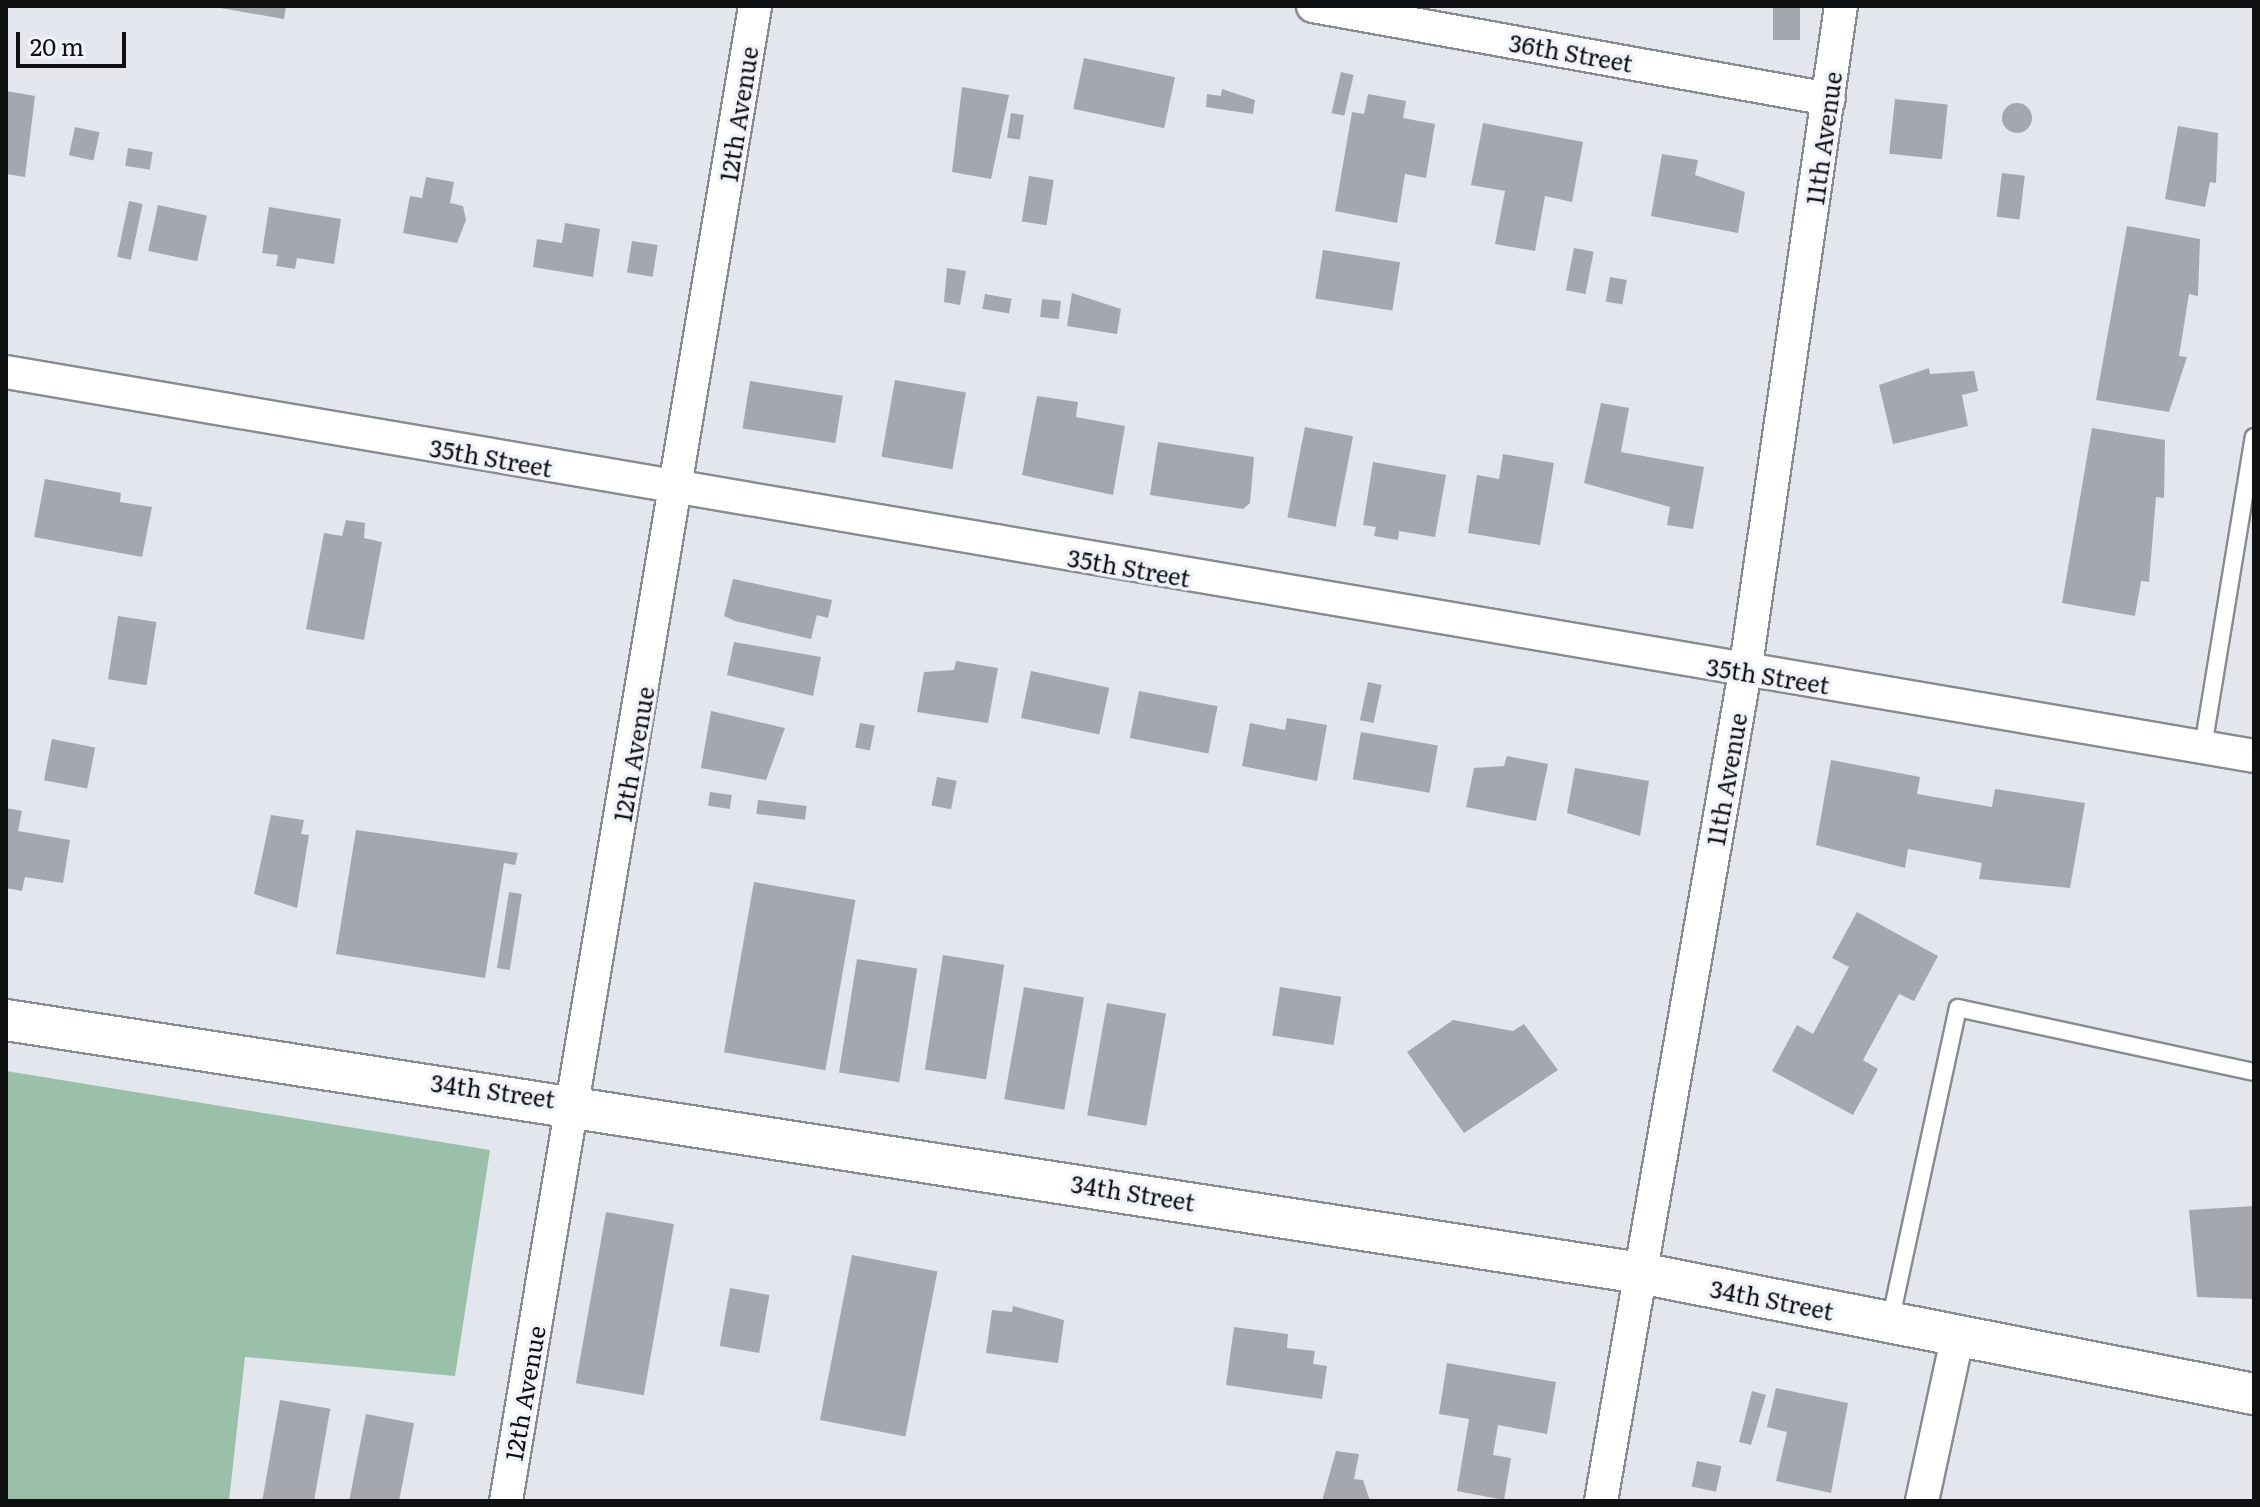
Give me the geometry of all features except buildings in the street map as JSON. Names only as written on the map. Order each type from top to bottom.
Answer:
[{"type":"street","name":"12th Avenue","points":[[506,1501],[678,490],[755,6]]},
{"type":"street","name":"36th Street","points":[[1313,6],[1829,99]]},
{"type":"street","name":"11th Avenue","points":[[1601,1501],[1745,672],[1841,6]]},
{"type":"street","name":"35th Street","points":[[6,372],[678,490],[2254,756]]},
{"type":"street","name":"34th Street","points":[[6,1020],[573,1102],[1640,1273],[2254,1394]]},
{"type":"street","points":[[1922,1501],[1958,1335]]},
{"type":"lane","points":[[2203,747],[2254,437]]},
{"type":"lane","points":[[1890,1322],[1958,1008],[2254,1072]]},
{"type":"green space","points":[[6,1071],[490,1150],[455,1376],[245,1357],[229,1501],[6,1501]]}]
